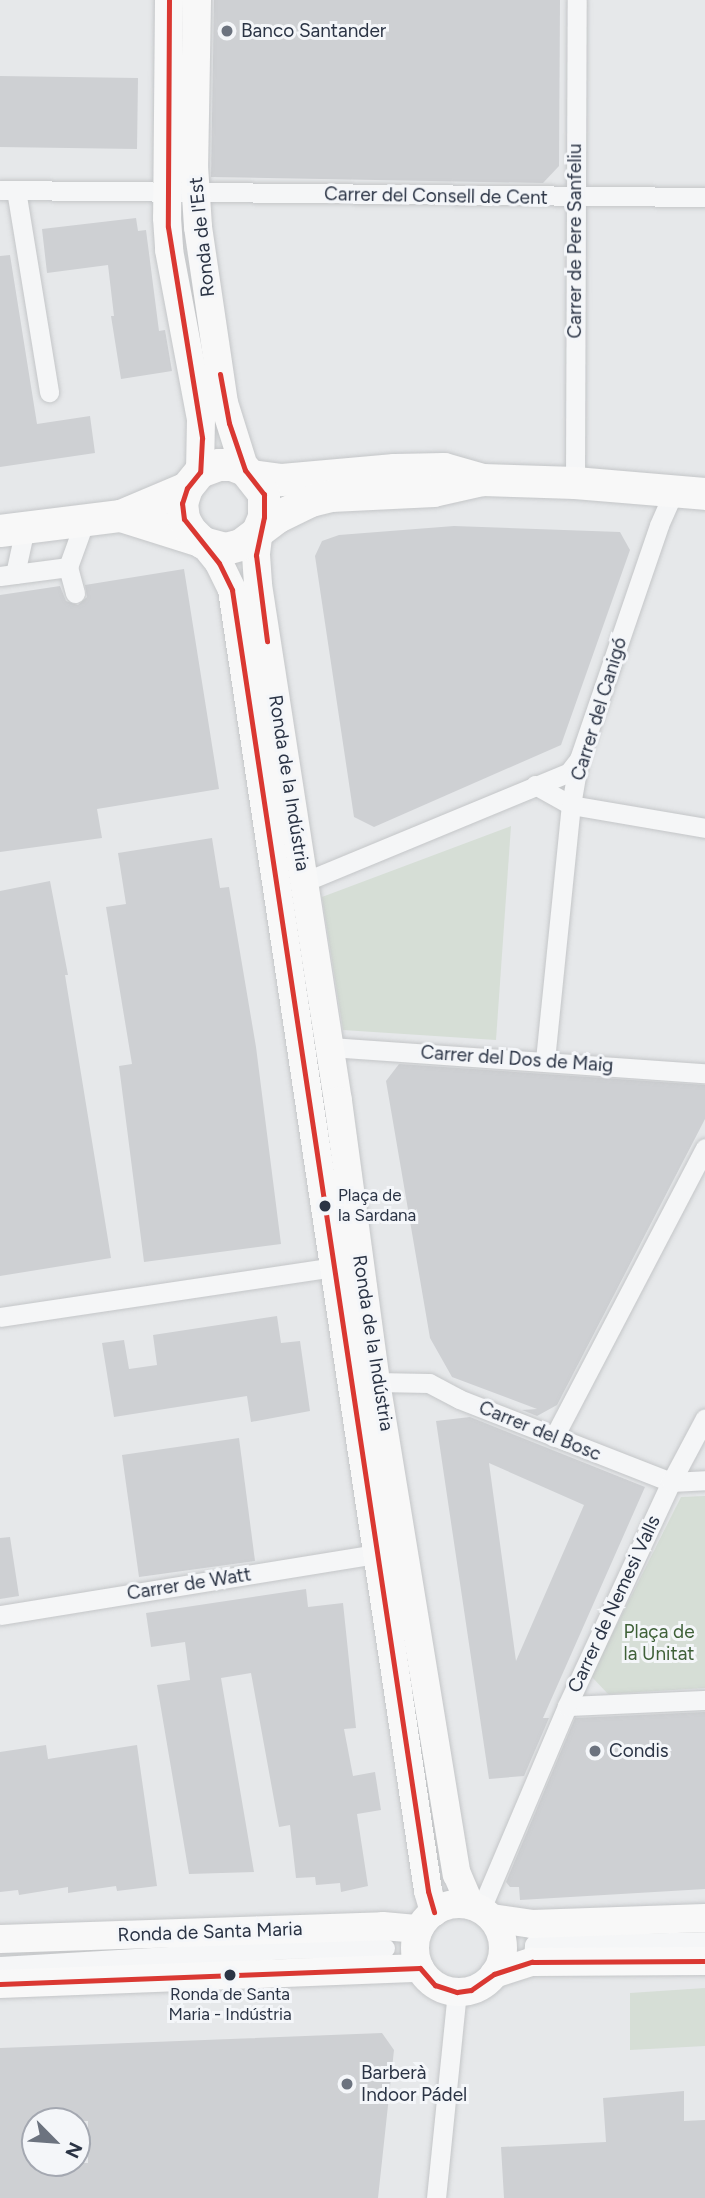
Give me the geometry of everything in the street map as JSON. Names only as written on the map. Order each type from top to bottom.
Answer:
[{"type":"main road","points":[[12,530],[121,516],[219,465],[232,465],[249,473],[282,480],[395,470],[443,469],[483,480],[575,483],[705,494]]},
{"type":"main road","points":[[249,473],[264,494],[265,504],[259,529]]},
{"type":"main road","points":[[193,480],[182,503],[184,519],[202,542]]},
{"type":"main road","points":[[121,516],[218,548],[233,548],[248,541],[259,529],[294,507],[312,501],[331,496],[434,491],[483,480]]},
{"type":"street","name":"Ronda de l'Est","points":[[169,0],[169,250],[201,419],[193,480]]},
{"type":"street","name":"Ronda de l'Est","points":[[197,0],[194,166],[198,227],[224,403],[249,473]]},
{"type":"street","name":"Carrer de Pere Sanfeliu","points":[[575,483],[576,0]]},
{"type":"street","name":"Carrer del Consell de Cent","points":[[8,190],[167,194],[705,197]]},
{"type":"street","points":[[8,190],[49,392]]},
{"type":"street","name":"Carrer del Canigó","points":[[545,1060],[571,805],[579,759],[659,525],[674,491]]},
{"type":"street","points":[[75,593],[68,567],[85,520]]},
{"type":"street","name":"Ronda de la Indústria","points":[[259,529],[256,555],[258,585],[329,1047],[376,1382],[457,1874],[481,1911]]},
{"type":"street","points":[[12,530],[7,575],[68,567]]},
{"type":"street","name":"Ronda de la Indústria","points":[[202,542],[219,563],[232,590],[428,1891],[426,1920]]},
{"type":"street","points":[[304,882],[569,772],[579,759]]},
{"type":"street","points":[[535,785],[571,805],[705,828]]},
{"type":"street","name":"Carrer del Dos de Maig","points":[[329,1047],[705,1073]]},
{"type":"street","points":[[554,1437],[705,1148]]},
{"type":"street","points":[[0,1317],[334,1267]]},
{"type":"street","name":"Carrer del Bosc","points":[[376,1382],[429,1383],[458,1399],[671,1482],[705,1480]]},
{"type":"street","name":"Carrer de Nemesi Valls","points":[[481,1911],[567,1706],[671,1482],[705,1418]]},
{"type":"street","name":"Carrer de Watt","points":[[0,1615],[377,1554]]},
{"type":"street","points":[[567,1706],[705,1700]]},
{"type":"street","points":[[705,1918],[532,1924],[457,1904],[426,1920],[416,1955],[420,1968],[435,1985],[457,1992],[478,1987],[494,1974],[532,1962],[705,1961]]},
{"type":"street","points":[[481,1911],[499,1931],[503,1945],[501,1960],[494,1974]]},
{"type":"street","name":"Ronda de Santa Maria","points":[[0,1939],[395,1926],[426,1920]]},
{"type":"street","points":[[533,1946],[705,1941]]},
{"type":"street","name":"Ronda de Santa Maria","points":[[0,1966],[283,1949],[385,1949]]},
{"type":"street","points":[[0,1984],[420,1968]]},
{"type":"street","points":[[436,2198],[457,1992]]},
{"type":"green space","points":[[511,826],[496,1040],[343,1030],[322,897]]},
{"type":"green space","name":"Plaça de la Unitat","points":[[705,1496],[705,1688],[608,1694],[591,1676],[681,1497]]},
{"type":"green space","points":[[705,1988],[705,2046],[630,2050],[630,1993]]},
{"type":"building","points":[[214,0],[560,0],[559,166],[543,183],[211,177]]},
{"type":"building","points":[[0,76],[138,78],[137,149],[0,147]]},
{"type":"building","points":[[136,218],[138,231],[146,230],[159,331],[165,330],[172,371],[121,379],[111,316],[114,316],[108,265],[47,273],[42,229]]},
{"type":"building","points":[[10,255],[37,424],[90,416],[95,453],[0,467],[0,256]]},
{"type":"building","points":[[454,526],[620,532],[630,550],[561,745],[374,827],[354,817],[315,556],[322,541],[339,535]]},
{"type":"building","points":[[184,569],[219,789],[97,809],[102,838],[0,852],[0,595],[60,586],[66,601],[78,605],[87,597],[85,585]]},
{"type":"building","points":[[212,838],[220,888],[229,887],[256,1047],[281,1244],[144,1262],[119,1066],[132,1064],[106,907],[126,904],[118,853]]},
{"type":"building","points":[[50,881],[68,975],[65,975],[111,1258],[0,1276],[0,891]]},
{"type":"building","points":[[399,1064],[705,1085],[705,1119],[557,1405],[537,1416],[522,1410],[537,1409],[452,1377],[430,1338],[386,1081]]},
{"type":"building","points":[[277,1316],[281,1343],[300,1341],[310,1411],[251,1422],[247,1396],[114,1417],[102,1343],[124,1340],[129,1369],[157,1365],[153,1335]]},
{"type":"building","points":[[470,1417],[645,1487],[543,1718],[549,1718],[524,1776],[489,1779],[436,1421]],"holes":[[[489,1463],[584,1505],[516,1661]]]},
{"type":"building","points":[[239,1438],[255,1561],[139,1577],[122,1455]]},
{"type":"building","points":[[10,1537],[19,1596],[0,1599],[0,1538]]},
{"type":"building","points":[[306,1589],[308,1607],[343,1603],[356,1728],[344,1729],[353,1776],[375,1772],[381,1810],[357,1814],[368,1886],[341,1892],[340,1883],[316,1885],[315,1877],[296,1878],[290,1825],[279,1827],[251,1673],[221,1678],[254,1872],[189,1874],[157,1685],[190,1680],[185,1642],[151,1647],[146,1613]]},
{"type":"building","points":[[705,1712],[705,1889],[520,1900],[519,1887],[510,1887],[506,1882],[575,1718]]},
{"type":"building","points":[[46,1745],[48,1759],[137,1745],[157,1886],[117,1891],[116,1886],[68,1893],[68,1887],[19,1895],[18,1890],[0,1892],[0,1752]]},
{"type":"building","name":"Barberà Indoor Pádel","points":[[382,2033],[394,2050],[378,2198],[0,2198],[0,2048]]},
{"type":"building","points":[[684,2091],[684,2121],[705,2120],[705,2198],[504,2198],[501,2147],[606,2142],[603,2098]]},
{"type":"transit line","points":[[169,0],[168,227],[202,438],[200,472],[187,488],[182,503],[184,519],[219,563],[232,590],[428,1891],[434,1912]]},
{"type":"transit line","points":[[220,374],[229,423],[245,470],[264,494],[264,517],[256,555],[267,641]]},
{"type":"transit line","points":[[420,1968],[435,1985],[457,1992],[471,1990],[494,1974],[532,1962],[705,1961]]},
{"type":"transit line","points":[[0,1984],[420,1968]]},
{"type":"place","name":"Banco Santander","points":[[227,31]]},
{"type":"place","name":"Plaça de la Sardana","points":[[325,1206]]},
{"type":"place","name":"Condis","points":[[595,1751]]},
{"type":"place","name":"Ronda de Santa Maria - Indústria","points":[[230,1975]]},
{"type":"place","name":"Barberà Indoor Pádel","points":[[347,2084]]}]
